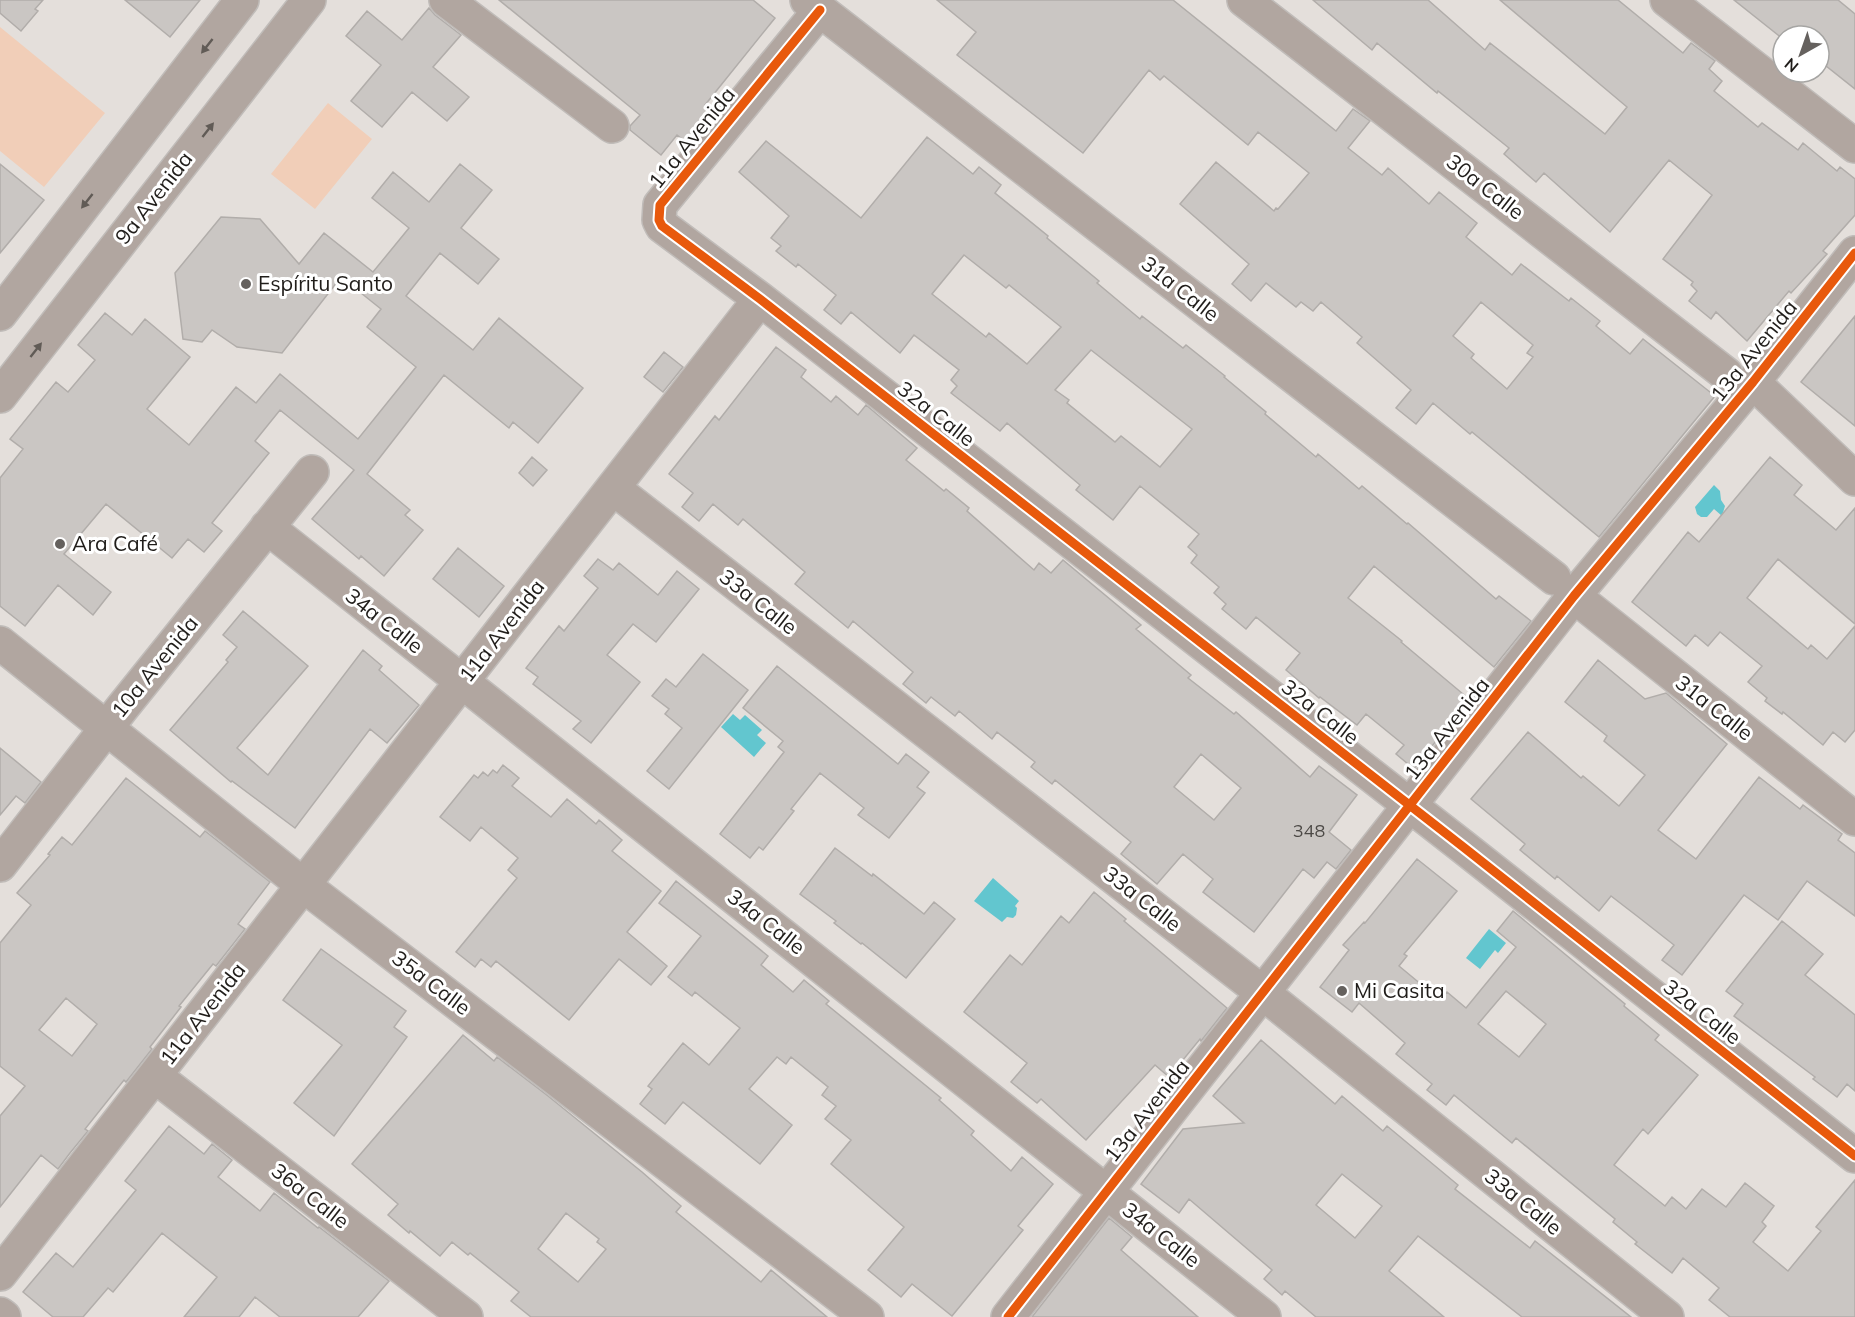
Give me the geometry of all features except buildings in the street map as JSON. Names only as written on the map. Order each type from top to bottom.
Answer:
[{"type":"street","points":[[0,314],[242,0]]},
{"type":"street","name":"9a Avenida","points":[[0,396],[309,0]]},
{"type":"street","points":[[446,0],[612,126]]},
{"type":"street","name":"30a Calle","points":[[1244,0],[1739,378],[1855,479]]},
{"type":"street","points":[[1666,0],[1855,146]]},
{"type":"street","name":"11a Avenida","points":[[0,1274],[760,299],[662,226],[659,220],[660,205],[813,5]]},
{"type":"street","name":"31a Calle","points":[[813,5],[1564,587],[1855,819]]},
{"type":"street","name":"13a Avenida","points":[[1008,1317],[1410,806],[1564,587],[1739,378],[1855,253]]},
{"type":"street","points":[[39,263],[80,294]]},
{"type":"street","name":"32a Calle","points":[[760,299],[1855,1156]]},
{"type":"street","name":"10a Avenida","points":[[0,865],[106,728],[312,472]]},
{"type":"street","name":"33a Calle","points":[[613,488],[1263,993],[1667,1317]]},
{"type":"street","name":"34a Calle","points":[[267,527],[1264,1317]]},
{"type":"street","name":"35a Calle","points":[[0,643],[303,885],[867,1317]]},
{"type":"street","name":"36a Calle","points":[[155,1076],[466,1317]]},
{"type":"street","points":[[0,1314],[4,1317]]},
{"type":"shaded area","points":[[0,27],[105,113],[44,187],[0,151]]},
{"type":"shaded area","points":[[328,103],[372,139],[315,209],[271,174]]},
{"type":"water","points":[[1714,485],[1720,491],[1721,500],[1725,506],[1722,516],[1714,509],[1707,517],[1701,517],[1697,514],[1695,507]]},
{"type":"water","points":[[733,714],[740,720],[745,715],[762,730],[757,735],[766,743],[754,757],[721,727]]},
{"type":"water","points":[[993,878],[1019,901],[1015,906],[1016,915],[1013,918],[1007,917],[1002,922],[974,901]]},
{"type":"water","points":[[1489,929],[1506,943],[1498,953],[1495,950],[1480,969],[1466,958]]},
{"type":"cycle path","points":[[820,10],[660,205],[659,220],[662,226],[760,299],[1462,846],[1855,1156]]},
{"type":"cycle path","points":[[1008,1317],[1574,596],[1753,382],[1855,253]]},
{"type":"place","name":"Espíritu Santo","points":[[246,284]]},
{"type":"place","name":"Ara Café","points":[[60,544]]},
{"type":"place","name":"Mi Casita","points":[[1342,991]]}]
